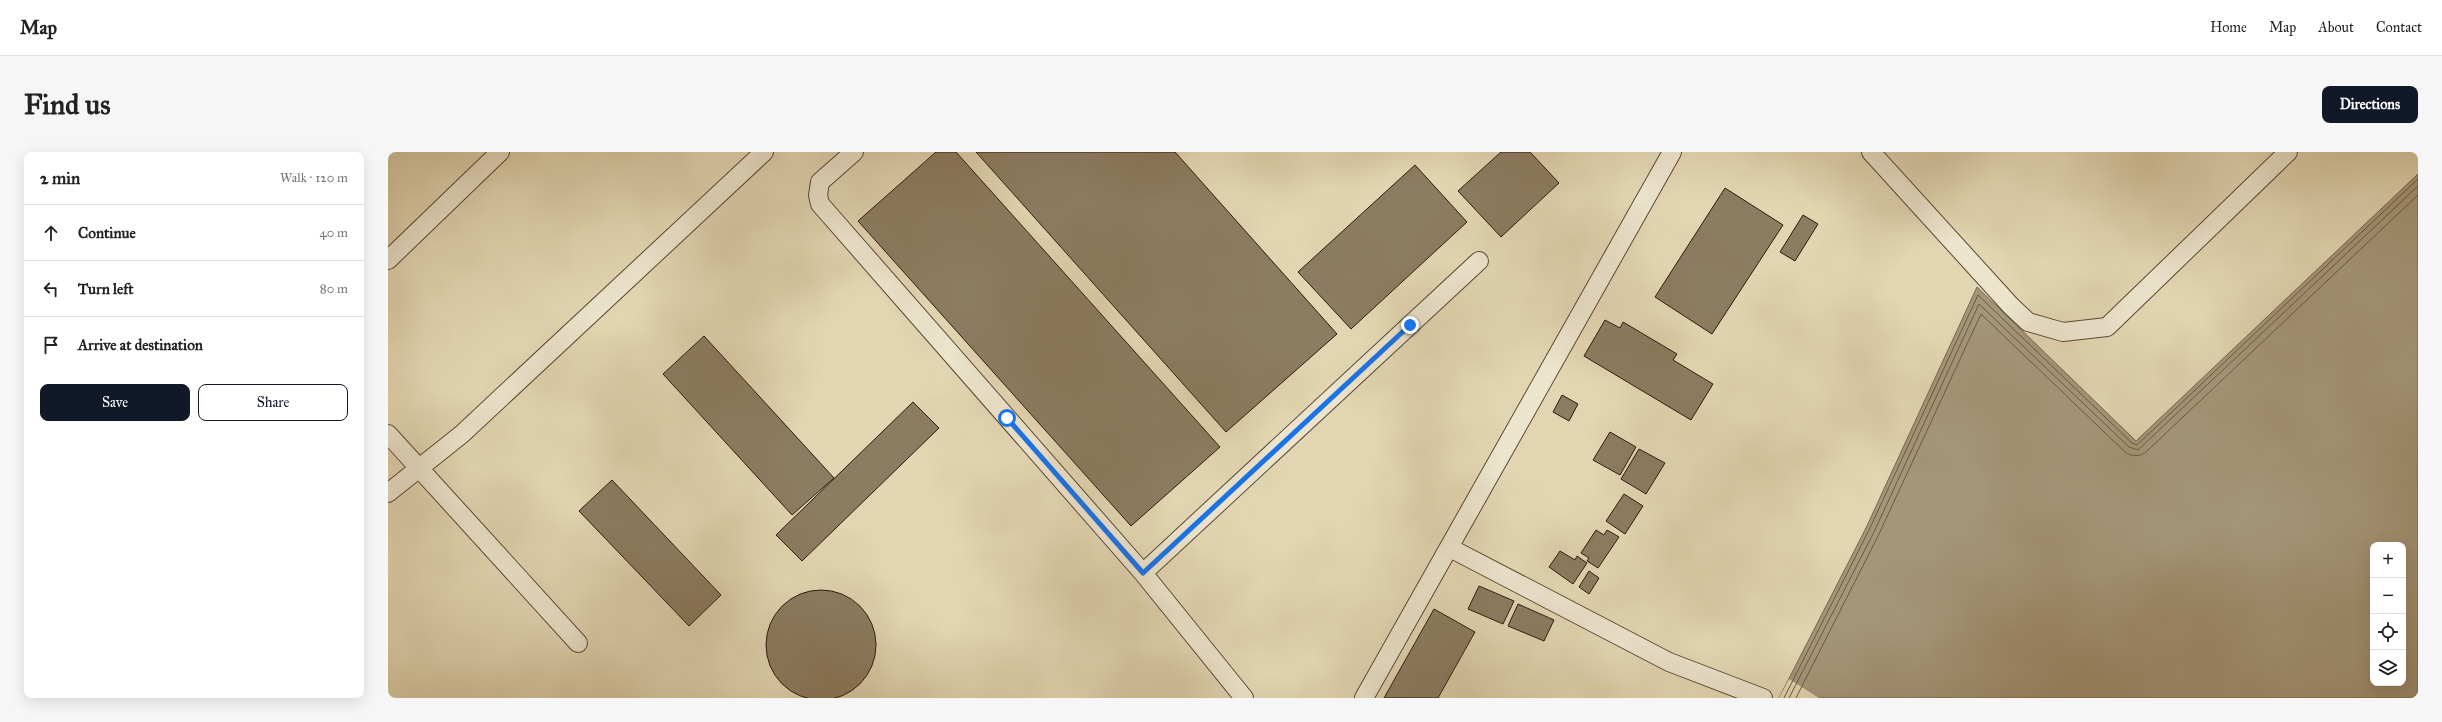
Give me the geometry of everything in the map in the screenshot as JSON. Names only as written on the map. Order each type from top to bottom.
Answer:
[{"type":"lane","points":[[388,260],[500,152]]},
{"type":"lane","points":[[388,493],[462,434],[764,152]]},
{"type":"lane","points":[[854,152],[820,182],[818,195],[820,204],[1143,573],[1244,698]]},
{"type":"lane","points":[[1364,698],[1450,548],[1672,152]]},
{"type":"lane","points":[[1871,152],[2011,306],[2028,322],[2063,332],[2107,327],[2288,152]]},
{"type":"lane","points":[[1143,573],[1479,261]]},
{"type":"lane","points":[[388,434],[418,469],[578,643]]},
{"type":"lane","points":[[1450,548],[1670,662],[1763,698]]},
{"type":"water","points":[[2418,174],[2418,698],[1779,698],[1866,528],[1977,287],[2136,441]]},
{"type":"pier","points":[[1789,679],[1819,698],[1779,698]]},
{"type":"building","points":[[936,152],[956,152],[1220,447],[1131,526],[858,221]]},
{"type":"building","points":[[976,152],[1175,152],[1337,334],[1226,432]]},
{"type":"building","points":[[1501,152],[1530,152],[1559,183],[1501,237],[1458,191]]},
{"type":"building","points":[[1415,165],[1467,222],[1351,329],[1298,272]]},
{"type":"building","points":[[1725,188],[1783,225],[1712,334],[1655,297]]},
{"type":"building","points":[[1803,215],[1818,224],[1795,261],[1780,252]]},
{"type":"building","points":[[1605,320],[1620,328],[1623,322],[1677,354],[1673,360],[1713,384],[1691,420],[1584,356]]},
{"type":"building","points":[[704,336],[834,478],[792,515],[663,374]]},
{"type":"building","points":[[1562,395],[1578,404],[1569,421],[1553,412]]},
{"type":"building","points":[[913,402],[939,428],[802,561],[776,535]]},
{"type":"building","points":[[1610,432],[1636,447],[1620,475],[1593,460]]},
{"type":"building","points":[[1639,449],[1665,463],[1646,494],[1621,479]]},
{"type":"building","points":[[612,480],[721,595],[689,626],[579,511]]},
{"type":"building","points":[[1624,494],[1643,506],[1625,534],[1606,521]]},
{"type":"building","points":[[1596,530],[1604,535],[1607,530],[1619,537],[1598,568],[1587,561],[1589,558],[1581,553]]},
{"type":"building","points":[[1560,551],[1575,560],[1577,556],[1587,563],[1573,584],[1549,567]]},
{"type":"building","points":[[1589,571],[1599,578],[1589,594],[1579,587]]},
{"type":"building","points":[[1479,586],[1514,601],[1503,624],[1468,609]]},
{"type":"building","points":[[821,590],[842,594],[852,599],[860,606],[867,614],[872,624],[876,645],[872,666],[867,676],[860,684],[852,691],[842,696],[821,700],[800,696],[790,691],[782,684],[775,676],[770,666],[766,645],[770,624],[775,614],[782,606],[790,599],[800,594]]},
{"type":"building","points":[[1518,604],[1554,620],[1544,641],[1508,626]]},
{"type":"building","points":[[1434,609],[1475,632],[1438,698],[1384,698]]},
{"type":"route","points":[[1007,418],[1143,573],[1410,325]]}]
